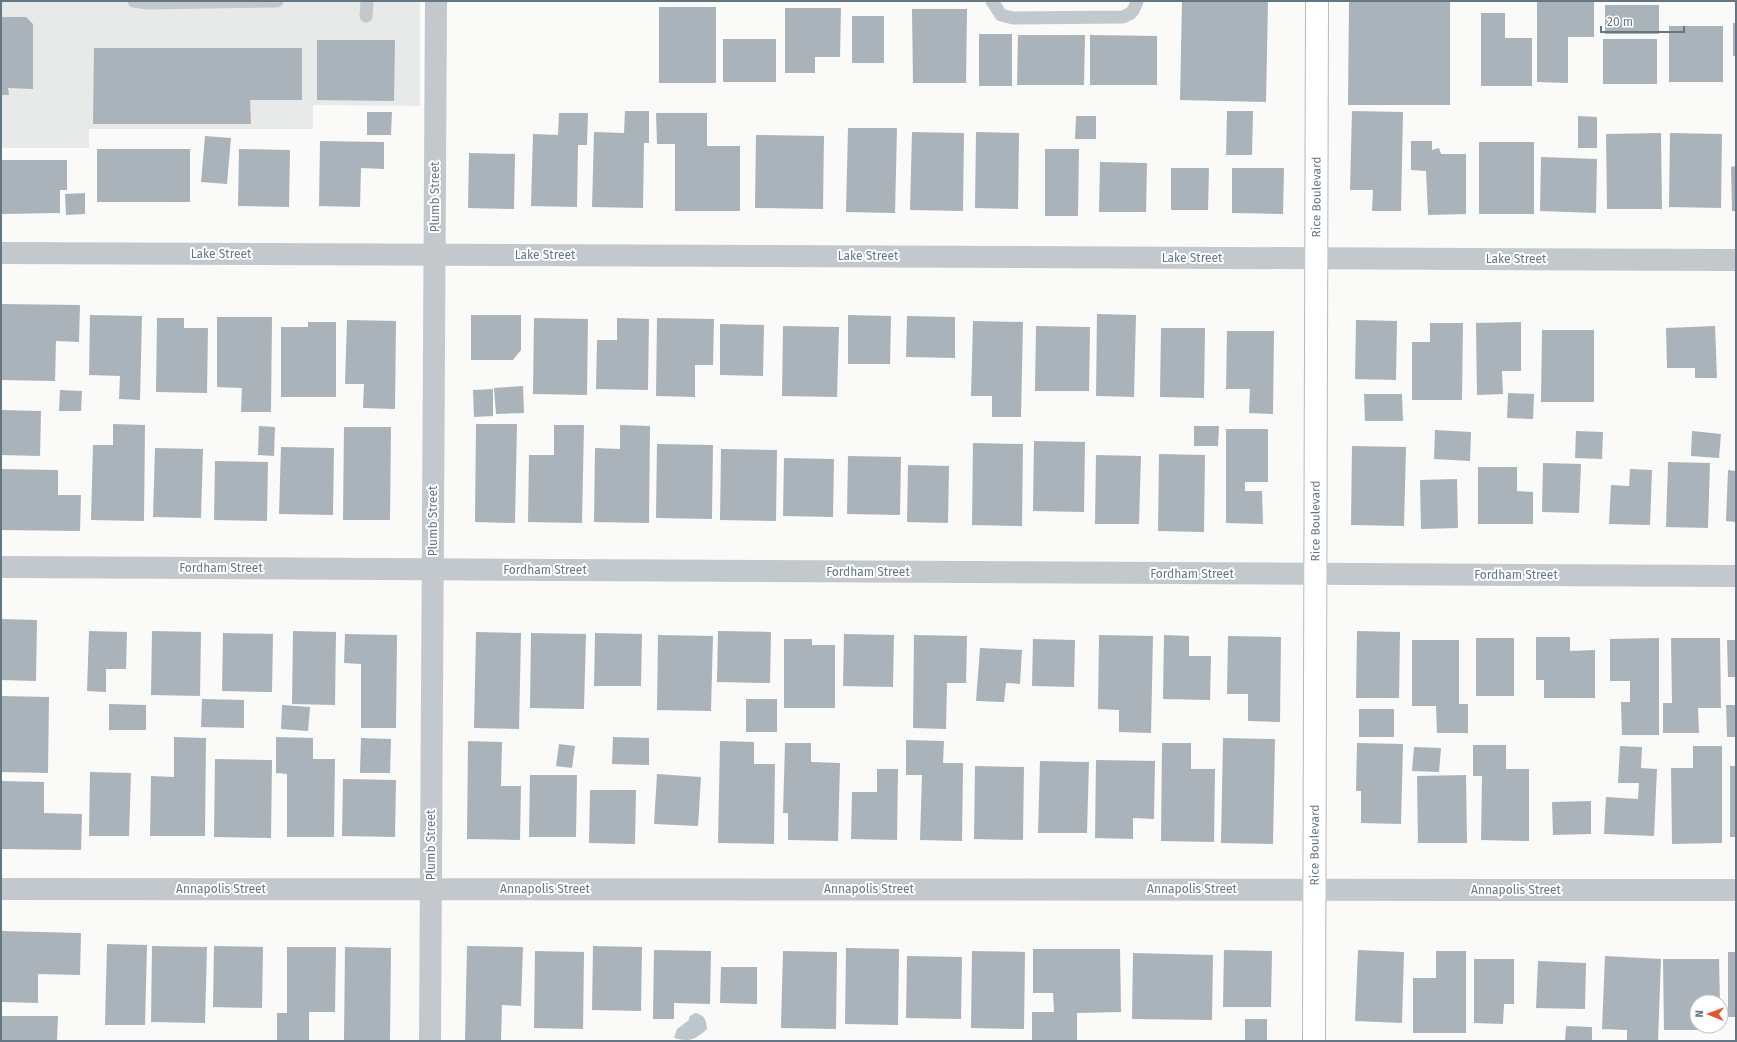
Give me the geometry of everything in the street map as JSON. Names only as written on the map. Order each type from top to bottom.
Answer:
[{"type":"main road","name":"Rice Boulevard","points":[[1314,1041],[1317,1]]},
{"type":"street","name":"Plumb Street","points":[[430,1041],[436,1]]},
{"type":"street","name":"Lake Street","points":[[1,253],[1736,260]]},
{"type":"street","name":"Fordham Street","points":[[1,567],[1736,576]]},
{"type":"street","name":"Annapolis Street","points":[[1,889],[431,888],[1736,890]]},
{"type":"lane","points":[[134,1],[148,3],[277,1]]},
{"type":"lane","points":[[366,16],[367,1]]},
{"type":"lane","points":[[992,1],[1001,15],[1013,18],[1122,17],[1130,14],[1134,10],[1137,1]]},
{"type":"shaded area","points":[[1,1],[420,1],[420,106],[313,105],[313,129],[89,129],[89,148],[1,148]]},
{"type":"shaded area","points":[[695,1013],[704,1018],[707,1029],[696,1038],[684,1040],[674,1038],[677,1029],[689,1020],[689,1017]]},
{"type":"building","points":[[1182,1],[1268,1],[1266,102],[1180,100]]},
{"type":"building","points":[[1349,1],[1450,1],[1450,105],[1348,105]]},
{"type":"building","points":[[1537,1],[1594,1],[1594,37],[1568,37],[1568,83],[1537,82]]},
{"type":"building","points":[[1605,5],[1659,5],[1659,34],[1605,34]]},
{"type":"building","points":[[659,7],[716,7],[716,83],[659,83]]},
{"type":"building","points":[[785,8],[841,8],[840,57],[815,57],[815,73],[785,73]]},
{"type":"building","points":[[912,9],[967,9],[966,83],[913,83]]},
{"type":"building","points":[[1481,13],[1505,13],[1505,38],[1532,38],[1532,86],[1481,86]]},
{"type":"building","points":[[852,16],[884,16],[884,63],[852,63]]},
{"type":"building","points":[[1,17],[26,17],[33,24],[33,89],[8,88],[9,95],[1,95]]},
{"type":"building","points":[[1733,23],[1736,23],[1736,56],[1733,56]]},
{"type":"building","points":[[1669,26],[1723,26],[1723,82],[1669,82]]},
{"type":"building","points":[[979,34],[1012,34],[1012,86],[979,86]]},
{"type":"building","points":[[1018,35],[1085,35],[1084,85],[1017,85]]},
{"type":"building","points":[[1090,35],[1157,36],[1157,85],[1090,85]]},
{"type":"building","points":[[723,39],[776,39],[776,82],[723,82]]},
{"type":"building","points":[[1603,39],[1657,39],[1657,84],[1603,84]]},
{"type":"building","points":[[317,40],[395,40],[394,101],[317,100]]},
{"type":"building","points":[[94,48],[302,48],[302,100],[250,100],[251,124],[93,124]]},
{"type":"building","points":[[625,111],[649,111],[649,143],[644,143],[643,208],[592,207],[594,132],[624,133]]},
{"type":"building","points":[[1227,111],[1253,111],[1252,155],[1226,155]]},
{"type":"building","points":[[1352,111],[1403,112],[1401,211],[1372,211],[1373,190],[1350,190]]},
{"type":"building","points":[[367,112],[392,112],[391,135],[367,135]]},
{"type":"building","points":[[559,113],[588,113],[587,145],[578,145],[577,207],[531,206],[533,134],[558,135]]},
{"type":"building","points":[[656,113],[707,113],[707,146],[740,146],[740,211],[675,211],[675,144],[657,144]]},
{"type":"building","points":[[1076,116],[1096,116],[1096,139],[1075,139]]},
{"type":"building","points":[[1578,116],[1597,117],[1597,148],[1578,148]]},
{"type":"building","points":[[848,128],[897,128],[895,213],[846,212]]},
{"type":"building","points":[[912,132],[964,133],[963,211],[910,210]]},
{"type":"building","points":[[976,132],[1019,133],[1018,209],[975,208]]},
{"type":"building","points":[[1661,133],[1662,209],[1607,209],[1606,134]]},
{"type":"building","points":[[1670,133],[1722,134],[1721,208],[1669,207]]},
{"type":"building","points":[[756,135],[824,136],[823,209],[755,208]]},
{"type":"building","points":[[205,136],[231,138],[227,184],[201,182]]},
{"type":"building","points":[[320,141],[384,142],[384,169],[361,168],[360,207],[319,206]]},
{"type":"building","points":[[1411,141],[1432,141],[1432,150],[1439,148],[1441,154],[1466,154],[1466,214],[1428,215],[1426,171],[1411,170]]},
{"type":"building","points":[[1479,142],[1534,142],[1534,214],[1479,214]]},
{"type":"building","points":[[97,149],[190,149],[190,202],[97,202]]},
{"type":"building","points":[[239,149],[290,150],[289,207],[238,206]]},
{"type":"building","points":[[1045,149],[1079,149],[1078,216],[1045,216]]},
{"type":"building","points":[[469,153],[515,154],[514,209],[468,208]]},
{"type":"building","points":[[1541,157],[1597,159],[1596,213],[1540,211]]},
{"type":"building","points":[[1,160],[67,160],[67,190],[60,190],[60,213],[1,214]]},
{"type":"building","points":[[1100,162],[1147,163],[1146,212],[1099,212]]},
{"type":"building","points":[[1736,166],[1736,211],[1732,211],[1731,167]]},
{"type":"building","points":[[1171,168],[1209,168],[1208,210],[1171,210]]},
{"type":"building","points":[[1232,168],[1284,168],[1283,214],[1232,213]]},
{"type":"building","points":[[85,193],[85,214],[66,215],[65,194]]},
{"type":"building","points":[[1,304],[80,305],[79,342],[56,341],[55,381],[1,380]]},
{"type":"building","points":[[1097,314],[1136,315],[1134,397],[1096,396]]},
{"type":"building","points":[[90,315],[142,316],[140,400],[119,399],[120,376],[89,375]]},
{"type":"building","points":[[471,315],[521,315],[521,350],[513,360],[471,360]]},
{"type":"building","points":[[848,315],[891,316],[890,364],[848,364]]},
{"type":"building","points":[[907,316],[955,317],[955,358],[906,357]]},
{"type":"building","points":[[217,317],[272,317],[271,412],[241,412],[242,388],[217,387]]},
{"type":"building","points":[[157,318],[184,318],[184,328],[208,328],[207,393],[156,392]]},
{"type":"building","points":[[534,318],[588,319],[587,395],[533,394]]},
{"type":"building","points":[[617,318],[649,319],[648,390],[596,389],[597,340],[617,340]]},
{"type":"building","points":[[657,318],[714,319],[713,365],[695,365],[695,397],[656,396]]},
{"type":"building","points":[[347,320],[396,321],[395,409],[363,408],[364,384],[345,384]]},
{"type":"building","points":[[1356,320],[1397,321],[1396,380],[1355,379]]},
{"type":"building","points":[[973,321],[1023,322],[1021,417],[992,417],[992,396],[971,396]]},
{"type":"building","points":[[308,322],[336,322],[336,397],[281,397],[281,327],[308,327]]},
{"type":"building","points":[[1521,322],[1521,371],[1502,371],[1503,394],[1477,395],[1476,323]]},
{"type":"building","points":[[1430,323],[1463,323],[1462,400],[1412,400],[1412,342],[1430,342]]},
{"type":"building","points":[[720,324],[764,325],[763,376],[720,375]]},
{"type":"building","points":[[783,326],[839,327],[837,397],[782,396]]},
{"type":"building","points":[[1036,326],[1090,327],[1089,391],[1035,391]]},
{"type":"building","points":[[1715,326],[1717,378],[1695,378],[1695,368],[1667,368],[1666,328]]},
{"type":"building","points":[[1161,328],[1205,328],[1204,398],[1160,397]]},
{"type":"building","points":[[1542,330],[1594,330],[1594,402],[1541,402]]},
{"type":"building","points":[[1227,331],[1274,331],[1273,414],[1249,413],[1250,389],[1226,389]]},
{"type":"building","points":[[523,386],[524,413],[496,414],[494,388]]},
{"type":"building","points":[[493,389],[493,416],[474,417],[473,390]]},
{"type":"building","points":[[60,390],[82,391],[81,411],[59,411]]},
{"type":"building","points":[[1508,393],[1534,394],[1533,419],[1507,418]]},
{"type":"building","points":[[1364,394],[1402,394],[1403,421],[1365,421]]},
{"type":"building","points":[[1,410],[41,411],[40,456],[1,455]]},
{"type":"building","points":[[113,424],[145,425],[144,521],[91,520],[93,445],[113,445]]},
{"type":"building","points":[[476,424],[517,424],[515,523],[475,522]]},
{"type":"building","points":[[554,425],[584,425],[582,523],[528,522],[529,455],[554,455]]},
{"type":"building","points":[[620,425],[650,426],[649,523],[594,522],[595,448],[620,449]]},
{"type":"building","points":[[259,426],[275,427],[274,456],[258,455]]},
{"type":"building","points":[[1194,426],[1219,426],[1218,446],[1194,446]]},
{"type":"building","points":[[344,427],[391,427],[390,520],[343,520]]},
{"type":"building","points":[[1226,429],[1268,429],[1268,482],[1245,482],[1245,491],[1262,491],[1263,524],[1226,523]]},
{"type":"building","points":[[1435,430],[1471,432],[1470,461],[1434,459]]},
{"type":"building","points":[[1576,431],[1603,432],[1602,459],[1575,458]]},
{"type":"building","points":[[1692,431],[1721,434],[1719,458],[1691,456]]},
{"type":"building","points":[[1034,441],[1085,442],[1084,512],[1033,511]]},
{"type":"building","points":[[973,443],[1023,444],[1022,526],[972,525]]},
{"type":"building","points":[[657,444],[713,445],[712,519],[656,518]]},
{"type":"building","points":[[1352,446],[1406,447],[1404,526],[1351,525]]},
{"type":"building","points":[[281,447],[334,448],[333,515],[279,514]]},
{"type":"building","points":[[155,448],[203,449],[201,518],[153,517]]},
{"type":"building","points":[[721,449],[777,450],[776,521],[720,520]]},
{"type":"building","points":[[1159,454],[1205,455],[1204,532],[1158,531]]},
{"type":"building","points":[[1096,455],[1141,456],[1139,524],[1095,524]]},
{"type":"building","points":[[848,456],[901,457],[900,515],[847,514]]},
{"type":"building","points":[[784,458],[834,459],[833,517],[783,516]]},
{"type":"building","points":[[215,461],[268,462],[267,521],[214,520]]},
{"type":"building","points":[[1668,462],[1710,463],[1708,528],[1666,527]]},
{"type":"building","points":[[1543,463],[1581,464],[1579,513],[1542,512]]},
{"type":"building","points":[[908,465],[949,466],[948,523],[907,522]]},
{"type":"building","points":[[1478,467],[1517,467],[1517,491],[1533,492],[1533,524],[1478,524]]},
{"type":"building","points":[[1,469],[58,470],[58,495],[81,495],[80,531],[1,530]]},
{"type":"building","points":[[1630,469],[1652,470],[1650,525],[1609,524],[1611,485],[1629,486]]},
{"type":"building","points":[[1728,470],[1736,471],[1736,522],[1726,521]]},
{"type":"building","points":[[1457,479],[1458,528],[1421,529],[1420,480]]},
{"type":"building","points":[[1,619],[37,620],[36,681],[1,680]]},
{"type":"building","points":[[89,631],[127,632],[126,669],[106,669],[106,692],[87,691]]},
{"type":"building","points":[[152,631],[201,632],[200,696],[151,695]]},
{"type":"building","points":[[293,631],[336,632],[335,705],[292,704]]},
{"type":"building","points":[[718,631],[771,632],[770,683],[717,682]]},
{"type":"building","points":[[1357,631],[1400,632],[1399,698],[1356,698]]},
{"type":"building","points":[[476,632],[521,633],[519,729],[474,728]]},
{"type":"building","points":[[223,633],[273,634],[272,692],[222,691]]},
{"type":"building","points":[[531,633],[586,634],[584,709],[530,708]]},
{"type":"building","points":[[595,633],[642,634],[641,686],[594,686]]},
{"type":"building","points":[[345,634],[397,635],[396,728],[361,728],[361,664],[344,663]]},
{"type":"building","points":[[844,634],[894,635],[893,687],[843,686]]},
{"type":"building","points":[[658,635],[713,636],[711,711],[657,710]]},
{"type":"building","points":[[914,635],[967,636],[966,683],[947,683],[946,729],[913,728]]},
{"type":"building","points":[[1099,635],[1153,636],[1151,733],[1119,732],[1119,710],[1098,709]]},
{"type":"building","points":[[1164,635],[1189,636],[1189,656],[1211,656],[1210,700],[1163,699]]},
{"type":"building","points":[[1228,636],[1281,637],[1280,722],[1248,721],[1248,694],[1227,694]]},
{"type":"building","points":[[1536,637],[1570,637],[1570,651],[1595,650],[1595,698],[1544,698],[1544,680],[1536,680]]},
{"type":"building","points":[[1476,638],[1514,638],[1514,696],[1476,696]]},
{"type":"building","points":[[1659,638],[1659,735],[1622,735],[1621,702],[1630,702],[1630,681],[1610,681],[1610,639]]},
{"type":"building","points":[[1671,638],[1720,638],[1721,708],[1698,708],[1699,733],[1663,733],[1663,703],[1672,703]]},
{"type":"building","points":[[784,639],[812,639],[812,645],[835,645],[835,708],[784,708]]},
{"type":"building","points":[[1033,639],[1075,640],[1074,687],[1032,686]]},
{"type":"building","points":[[1412,640],[1459,640],[1459,704],[1468,704],[1468,733],[1437,733],[1436,706],[1412,706]]},
{"type":"building","points":[[1727,640],[1736,640],[1736,677],[1728,677]]},
{"type":"building","points":[[980,648],[1022,650],[1020,684],[1006,683],[1004,702],[976,701]]},
{"type":"building","points":[[1,696],[49,697],[48,773],[1,772]]},
{"type":"building","points":[[202,699],[244,700],[244,728],[201,727]]},
{"type":"building","points":[[746,699],[777,699],[777,732],[746,732]]},
{"type":"building","points":[[109,704],[146,705],[146,730],[109,730]]},
{"type":"building","points":[[282,705],[310,707],[308,731],[281,729]]},
{"type":"building","points":[[1726,705],[1736,705],[1736,737],[1727,737]]},
{"type":"building","points":[[1359,709],[1394,709],[1394,737],[1359,737]]},
{"type":"building","points":[[174,737],[206,738],[205,836],[150,836],[151,776],[174,777]]},
{"type":"building","points":[[276,737],[313,738],[313,759],[335,759],[334,837],[287,837],[287,774],[276,773]]},
{"type":"building","points":[[613,737],[649,738],[649,765],[612,764]]},
{"type":"building","points":[[361,738],[391,739],[390,773],[360,773]]},
{"type":"building","points":[[1223,738],[1275,739],[1273,844],[1221,843]]},
{"type":"building","points":[[906,740],[944,741],[943,763],[963,763],[962,841],[920,840],[922,775],[906,775]]},
{"type":"building","points":[[468,741],[502,742],[501,786],[521,786],[520,840],[467,839]]},
{"type":"building","points":[[720,741],[754,742],[754,764],[775,764],[774,844],[718,843]]},
{"type":"building","points":[[785,743],[811,743],[811,762],[840,763],[838,841],[788,840],[788,813],[783,813]]},
{"type":"building","points":[[1162,743],[1191,743],[1191,769],[1215,769],[1214,842],[1161,841]]},
{"type":"building","points":[[1357,743],[1403,744],[1401,824],[1361,823],[1361,791],[1356,791]]},
{"type":"building","points":[[559,744],[575,746],[572,768],[556,766]]},
{"type":"building","points":[[1473,745],[1506,745],[1506,769],[1529,769],[1529,841],[1481,840],[1482,776],[1473,776]]},
{"type":"building","points":[[1620,746],[1642,747],[1641,768],[1657,769],[1654,836],[1604,834],[1606,797],[1638,799],[1639,783],[1618,783]]},
{"type":"building","points":[[1693,746],[1722,746],[1722,843],[1672,844],[1671,768],[1693,768]]},
{"type":"building","points":[[1414,747],[1441,748],[1439,772],[1412,771]]},
{"type":"building","points":[[215,759],[272,760],[271,838],[214,837]]},
{"type":"building","points":[[1096,760],[1155,761],[1154,819],[1133,818],[1133,839],[1095,838]]},
{"type":"building","points":[[1040,761],[1089,762],[1087,833],[1038,833]]},
{"type":"building","points":[[975,766],[1024,767],[1023,840],[974,839]]},
{"type":"building","points":[[1730,766],[1736,766],[1736,837],[1730,837]]},
{"type":"building","points":[[877,769],[898,769],[897,840],[851,839],[852,792],[877,792]]},
{"type":"building","points":[[90,772],[131,773],[129,836],[89,836]]},
{"type":"building","points":[[657,774],[701,777],[698,826],[654,824]]},
{"type":"building","points":[[530,775],[577,775],[576,837],[529,837]]},
{"type":"building","points":[[1466,775],[1467,843],[1418,843],[1417,776]]},
{"type":"building","points":[[343,779],[396,780],[395,837],[342,836]]},
{"type":"building","points":[[1,781],[44,782],[44,813],[82,814],[81,850],[1,849]]},
{"type":"building","points":[[590,790],[636,790],[635,844],[589,843]]},
{"type":"building","points":[[1591,801],[1591,834],[1553,835],[1552,802]]},
{"type":"building","points":[[1,931],[81,933],[80,975],[38,974],[38,1003],[1,1002]]},
{"type":"building","points":[[107,944],[147,945],[145,1025],[105,1025]]},
{"type":"building","points":[[152,946],[207,947],[205,1023],[151,1022]]},
{"type":"building","points":[[214,946],[263,947],[262,1008],[213,1007]]},
{"type":"building","points":[[467,946],[523,947],[521,1006],[502,1005],[501,1041],[465,1041]]},
{"type":"building","points":[[593,946],[642,947],[641,1011],[592,1010]]},
{"type":"building","points":[[287,947],[336,947],[335,1012],[309,1012],[309,1041],[277,1041],[277,1013],[287,1013]]},
{"type":"building","points":[[345,947],[391,948],[390,1041],[344,1041]]},
{"type":"building","points":[[846,948],[899,949],[898,1025],[845,1024]]},
{"type":"building","points":[[1033,949],[1120,949],[1121,1012],[1077,1013],[1077,1041],[1032,1041],[1032,1012],[1054,1012],[1053,993],[1033,993]]},
{"type":"building","points":[[654,950],[711,951],[710,1004],[674,1003],[674,1019],[653,1019]]},
{"type":"building","points":[[1224,950],[1272,951],[1271,1007],[1223,1007]]},
{"type":"building","points":[[1358,950],[1404,952],[1402,1023],[1355,1021]]},
{"type":"building","points":[[535,951],[584,952],[583,1029],[534,1028]]},
{"type":"building","points":[[783,951],[837,952],[836,1029],[781,1028]]},
{"type":"building","points":[[972,951],[1025,952],[1024,1029],[971,1028]]},
{"type":"building","points":[[1436,951],[1466,951],[1466,1033],[1413,1033],[1413,978],[1436,978]]},
{"type":"building","points":[[1728,952],[1736,952],[1736,1017],[1729,1017]]},
{"type":"building","points":[[1133,953],[1213,955],[1212,1020],[1132,1019]]},
{"type":"building","points":[[907,956],[962,957],[961,1019],[906,1018]]},
{"type":"building","points":[[1605,956],[1661,959],[1658,1041],[1627,1041],[1627,1030],[1602,1029]]},
{"type":"building","points":[[1474,959],[1514,959],[1514,1004],[1504,1004],[1503,1024],[1474,1023]]},
{"type":"building","points":[[1663,959],[1719,959],[1720,994],[1689,994],[1689,1030],[1664,1030]]},
{"type":"building","points":[[1538,961],[1586,963],[1585,1009],[1536,1008]]},
{"type":"building","points":[[721,967],[757,967],[757,1004],[720,1003]]},
{"type":"building","points":[[1,1016],[58,1016],[57,1041],[1,1041]]},
{"type":"building","points":[[1245,1019],[1267,1019],[1267,1041],[1245,1041]]},
{"type":"building","points":[[1566,1026],[1592,1027],[1592,1041],[1565,1041]]}]
